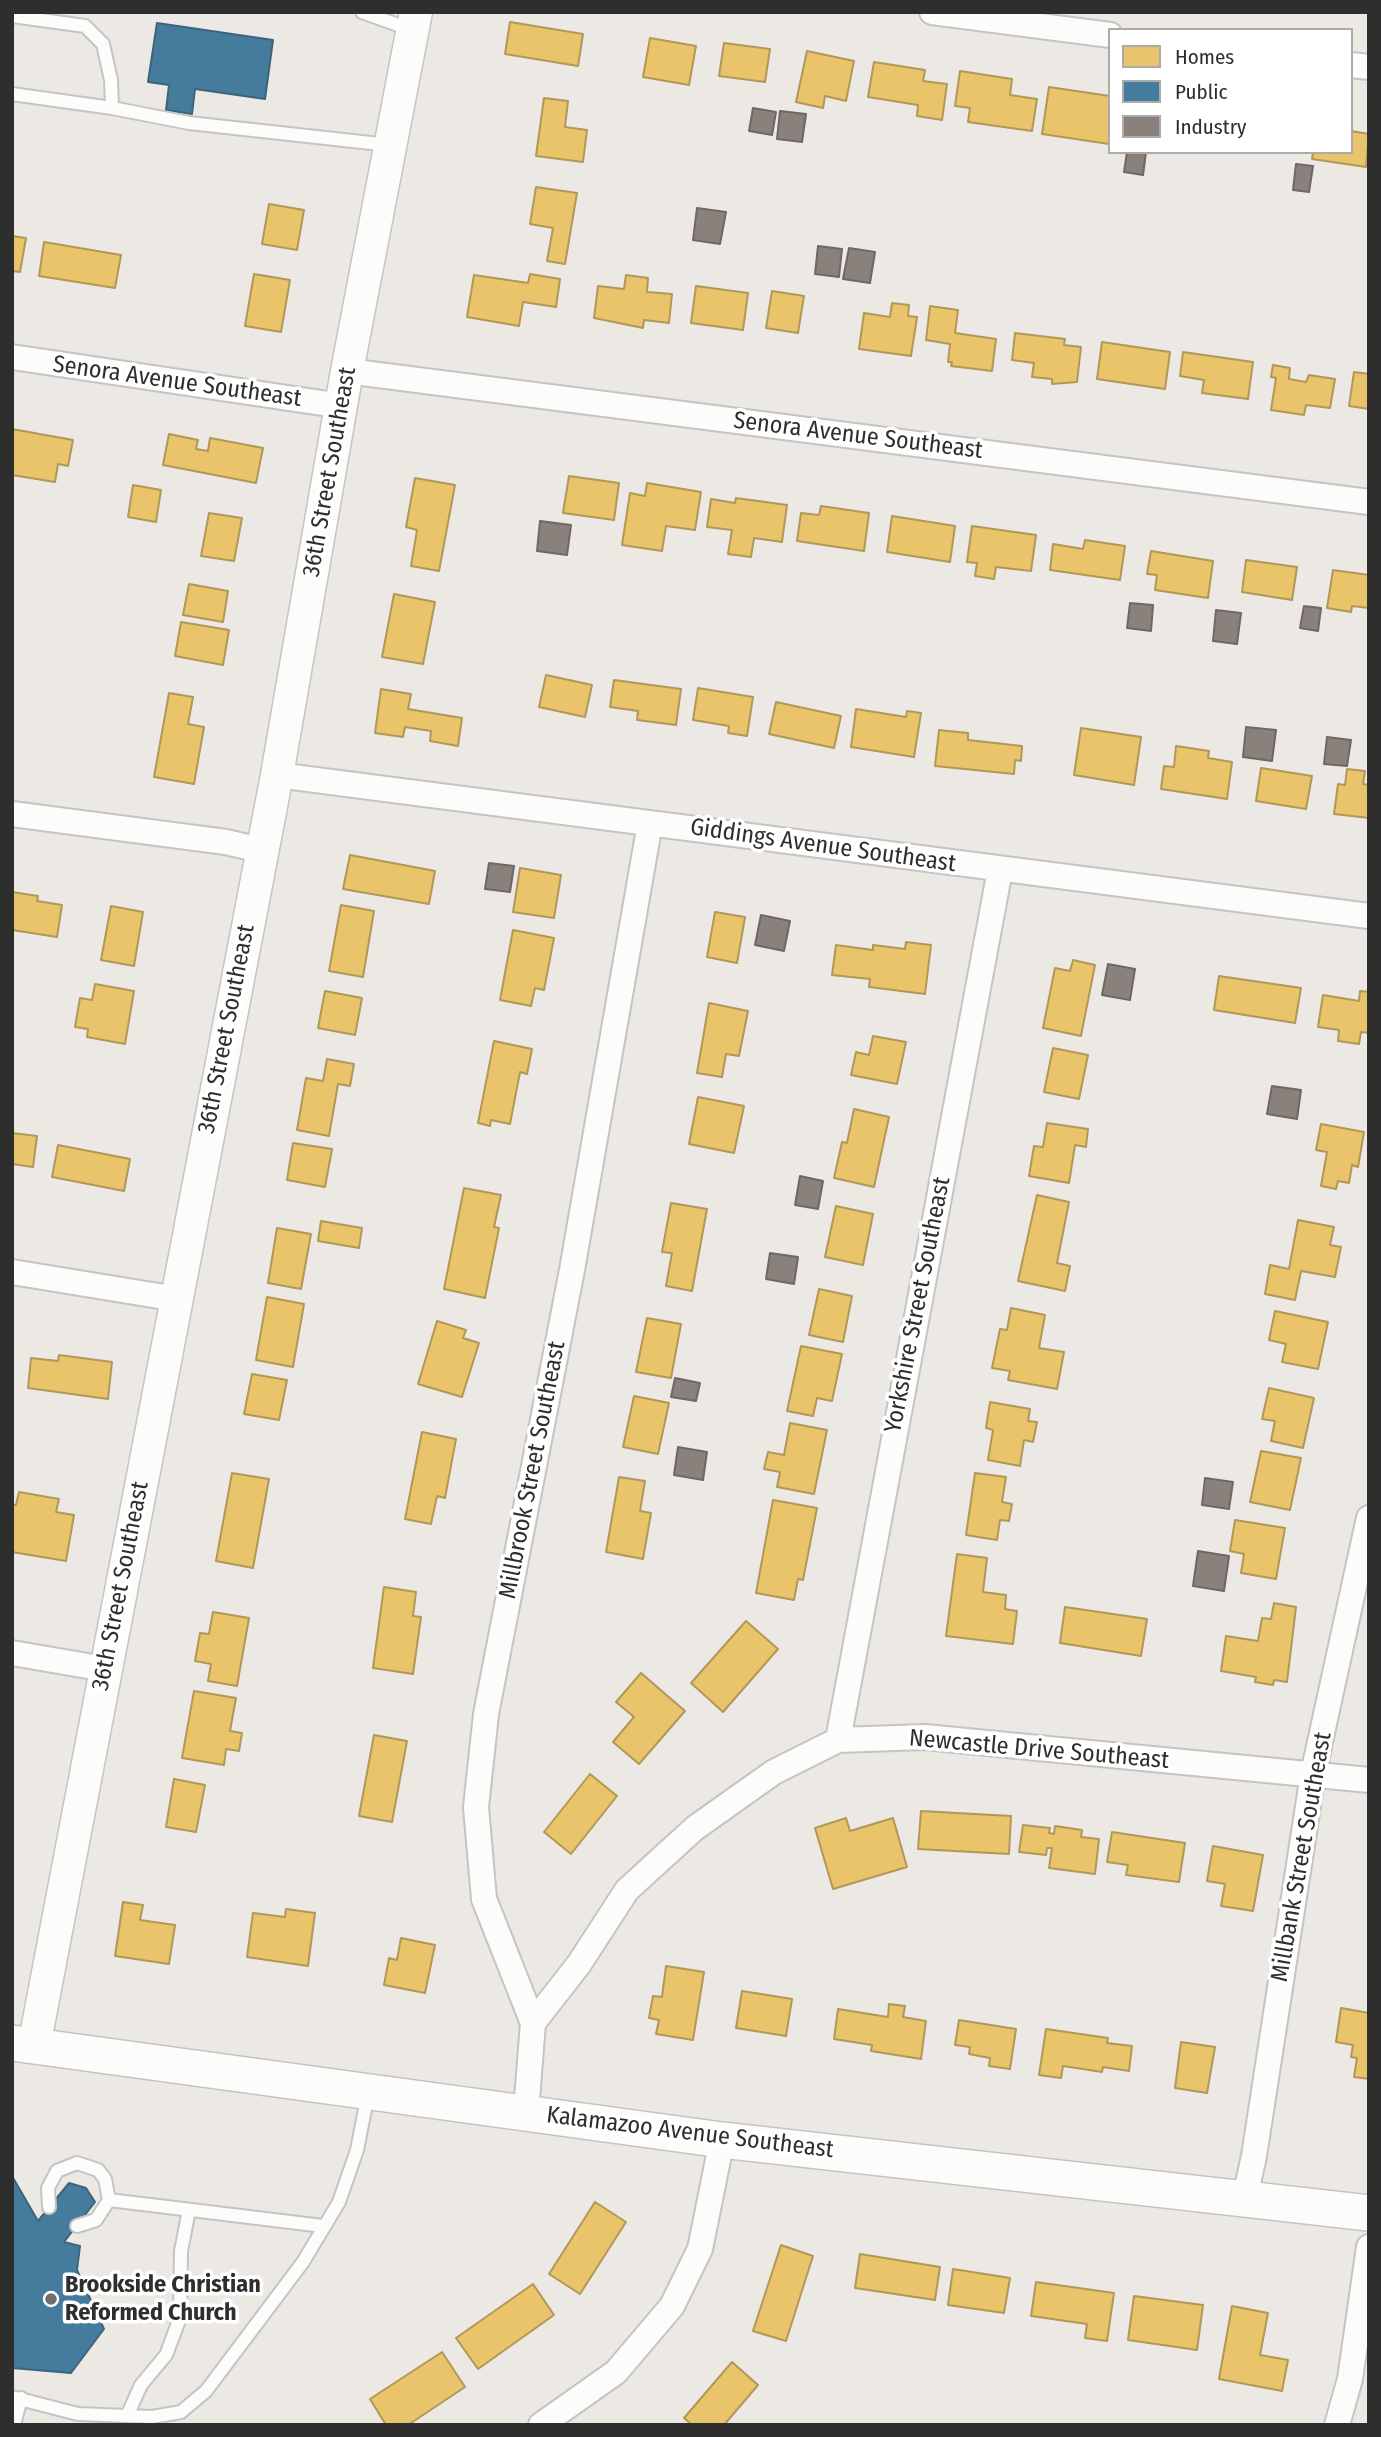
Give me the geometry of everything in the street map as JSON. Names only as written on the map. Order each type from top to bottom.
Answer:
[{"type":"main road","name":"Kalamazoo Avenue Southeast","points":[[23,2044],[723,2140],[1369,2213]]},
{"type":"street","points":[[932,12],[1108,35]]},
{"type":"street","name":"36th Street Southeast","points":[[23,2044],[105,1669],[177,1299],[260,850],[277,775],[347,371],[414,21]]},
{"type":"street","name":"Senora Avenue Southeast","points":[[12,357],[342,406]]},
{"type":"street","name":"Senora Avenue Southeast","points":[[347,371],[1369,502]]},
{"type":"street","name":"Giddings Avenue Southeast","points":[[277,775],[1369,916]]},
{"type":"street","points":[[12,814],[226,842],[260,850]]},
{"type":"street","name":"Millbrook Street Southeast","points":[[526,2112],[533,2023],[484,1899],[477,1807],[482,1754],[486,1714],[575,1256],[650,822]]},
{"type":"street","name":"Yorkshire Street Southeast","points":[[838,1740],[1000,870]]},
{"type":"street","points":[[12,1272],[177,1299]]},
{"type":"street","name":"Millbank Street Southeast","points":[[1245,2197],[1254,2156],[1313,1774],[1369,1518]]},
{"type":"street","points":[[12,1653],[105,1669]]},
{"type":"street","name":"Newcastle Drive Southeast","points":[[533,2023],[579,1964],[627,1890],[695,1828],[774,1772],[838,1740],[925,1737],[1369,1780]]},
{"type":"street","points":[[541,2425],[616,2372],[673,2306],[700,2249],[723,2140]]},
{"type":"street","points":[[1337,2425],[1350,2379],[1369,2247]]},
{"type":"lane","points":[[362,12],[414,21]]},
{"type":"lane","points":[[12,16],[85,26],[103,44],[111,80],[112,108]]},
{"type":"lane","points":[[12,94],[112,108],[189,123],[389,145]]},
{"type":"lane","points":[[15,2425],[16,2398],[77,2419],[152,2417],[181,2412],[206,2391],[303,2262],[339,2202],[351,2171],[369,2091]]},
{"type":"lane","points":[[49,2207],[47,2198],[51,2179],[67,2165],[77,2163],[98,2170],[105,2179],[109,2200],[96,2220],[77,2226]]},
{"type":"lane","points":[[109,2200],[323,2226]]},
{"type":"lane","points":[[127,2416],[141,2385],[166,2355],[180,2318],[181,2251],[189,2210]]},
{"type":"building: Homes","points":[[510,22],[583,34],[578,66],[505,54]]},
{"type":"building: Homes","points":[[650,38],[696,46],[689,85],[643,77]]},
{"type":"building: Homes","points":[[724,43],[770,49],[765,82],[719,76]]},
{"type":"building: Homes","points":[[807,51],[854,61],[846,101],[825,96],[823,108],[796,102]]},
{"type":"building: Homes","points":[[874,62],[925,70],[923,81],[947,84],[942,120],[917,116],[918,105],[868,97]]},
{"type":"building: Homes","points":[[960,71],[1012,79],[1010,95],[1037,99],[1032,131],[968,122],[970,108],[955,106]]},
{"type":"building: Homes","points":[[1049,87],[1108,96],[1108,144],[1042,134]]},
{"type":"building: Homes","points":[[544,98],[568,101],[565,127],[587,130],[583,162],[536,156]]},
{"type":"building: Homes","points":[[1353,131],[1369,134],[1366,167],[1312,159],[1313,154],[1353,154]]},
{"type":"building: Homes","points":[[536,187],[577,193],[565,264],[547,261],[553,228],[530,224]]},
{"type":"building: Homes","points":[[269,204],[304,210],[297,250],[262,244]]},
{"type":"building: Homes","points":[[12,236],[26,238],[20,272],[12,271]]},
{"type":"building: Homes","points":[[44,242],[121,255],[115,288],[39,276]]},
{"type":"building: Homes","points":[[254,274],[290,280],[281,332],[245,326]]},
{"type":"building: Homes","points":[[530,274],[560,279],[556,307],[523,302],[519,326],[467,317],[474,275],[528,283]]},
{"type":"building: Homes","points":[[626,275],[648,278],[647,292],[672,294],[669,323],[644,320],[643,328],[594,318],[598,286],[624,289]]},
{"type":"building: Homes","points":[[696,286],[748,293],[743,330],[691,323]]},
{"type":"building: Homes","points":[[772,291],[804,296],[798,333],[766,328]]},
{"type":"building: Homes","points":[[892,303],[909,305],[908,316],[917,317],[911,356],[859,349],[864,313],[890,317]]},
{"type":"building: Homes","points":[[930,306],[958,310],[955,333],[996,339],[992,371],[951,366],[952,362],[948,362],[950,344],[926,340]]},
{"type":"building: Homes","points":[[1015,333],[1065,339],[1064,345],[1081,347],[1077,382],[1052,384],[1052,379],[1032,377],[1034,363],[1012,360]]},
{"type":"building: Homes","points":[[1102,342],[1170,352],[1165,389],[1097,379]]},
{"type":"building: Homes","points":[[1183,352],[1253,362],[1248,399],[1202,393],[1204,380],[1180,376]]},
{"type":"building: Homes","points":[[1273,365],[1290,368],[1289,379],[1306,382],[1309,375],[1335,379],[1330,408],[1306,405],[1304,415],[1271,410],[1276,378],[1271,377]]},
{"type":"building: Homes","points":[[1354,372],[1369,374],[1369,409],[1349,406]]},
{"type":"building: Homes","points":[[12,429],[73,440],[68,466],[58,464],[55,482],[12,475]]},
{"type":"building: Homes","points":[[169,434],[198,440],[196,449],[208,451],[210,438],[263,448],[256,483],[163,465]]},
{"type":"building: Homes","points":[[569,476],[619,483],[614,520],[563,513]]},
{"type":"building: Homes","points":[[415,478],[455,485],[439,571],[411,566],[417,530],[406,527]]},
{"type":"building: Homes","points":[[647,483],[701,492],[695,530],[666,526],[662,551],[622,545],[630,493],[645,496]]},
{"type":"building: Homes","points":[[133,485],[161,490],[156,522],[128,517]]},
{"type":"building: Homes","points":[[736,498],[787,505],[782,542],[754,538],[751,557],[728,554],[732,530],[707,527],[711,499],[735,503]]},
{"type":"building: Homes","points":[[821,506],[869,513],[864,551],[797,541],[801,513],[819,515]]},
{"type":"building: Homes","points":[[209,513],[242,518],[234,561],[201,556]]},
{"type":"building: Homes","points":[[892,516],[955,526],[950,562],[887,552]]},
{"type":"building: Homes","points":[[972,526],[1036,535],[1031,571],[996,567],[994,579],[975,576],[977,563],[967,562]]},
{"type":"building: Homes","points":[[1085,540],[1125,546],[1120,580],[1050,570],[1053,544],[1083,549]]},
{"type":"building: Homes","points":[[1151,551],[1213,561],[1208,598],[1155,590],[1157,575],[1147,574]]},
{"type":"building: Homes","points":[[1246,560],[1297,567],[1292,600],[1242,592]]},
{"type":"building: Homes","points":[[1333,570],[1369,575],[1369,608],[1352,606],[1351,612],[1327,608]]},
{"type":"building: Homes","points":[[189,584],[228,591],[223,622],[183,615]]},
{"type":"building: Homes","points":[[394,594],[435,602],[423,664],[382,657]]},
{"type":"building: Homes","points":[[181,622],[229,630],[223,665],[175,656]]},
{"type":"building: Homes","points":[[546,675],[592,685],[585,717],[539,707]]},
{"type":"building: Homes","points":[[614,680],[681,689],[676,725],[637,720],[638,711],[610,707]]},
{"type":"building: Homes","points":[[698,688],[753,697],[747,736],[728,733],[729,726],[693,720]]},
{"type":"building: Homes","points":[[381,689],[411,694],[408,709],[462,718],[458,746],[430,741],[431,731],[405,727],[403,737],[375,733]]},
{"type":"building: Homes","points":[[169,693],[193,697],[188,724],[204,727],[194,784],[154,777]]},
{"type":"building: Homes","points":[[776,702],[841,716],[834,748],[769,734]]},
{"type":"building: Homes","points":[[856,709],[906,717],[907,711],[921,713],[914,757],[851,747]]},
{"type":"building: Homes","points":[[1081,728],[1141,737],[1134,785],[1074,775]]},
{"type":"building: Homes","points":[[939,730],[968,733],[968,740],[1022,746],[1021,761],[1015,760],[1014,774],[935,766]]},
{"type":"building: Homes","points":[[1176,746],[1209,751],[1208,758],[1232,762],[1227,799],[1161,789],[1164,766],[1174,767]]},
{"type":"building: Homes","points":[[1261,768],[1312,776],[1306,809],[1256,801]]},
{"type":"building: Homes","points":[[1347,769],[1365,771],[1363,784],[1369,785],[1369,818],[1334,814],[1338,784],[1345,785]]},
{"type":"building: Homes","points":[[350,855],[435,871],[429,904],[343,889]]},
{"type":"building: Homes","points":[[520,868],[561,875],[554,918],[513,912]]},
{"type":"building: Homes","points":[[12,892],[38,896],[37,901],[62,905],[57,937],[12,930]]},
{"type":"building: Homes","points":[[341,905],[374,911],[363,977],[329,971]]},
{"type":"building: Homes","points":[[111,906],[143,912],[134,966],[101,960]]},
{"type":"building: Homes","points":[[715,912],[745,917],[737,963],[707,957]]},
{"type":"building: Homes","points":[[513,930],[554,938],[544,990],[535,988],[531,1006],[500,1000]]},
{"type":"building: Homes","points":[[906,942],[931,945],[925,994],[869,987],[870,979],[832,975],[836,945],[873,950],[873,945],[905,949]]},
{"type":"building: Homes","points":[[1073,960],[1095,965],[1081,1036],[1043,1028],[1055,968],[1070,971]]},
{"type":"building: Homes","points":[[1219,976],[1301,988],[1295,1023],[1214,1010]]},
{"type":"building: Homes","points":[[95,984],[134,991],[125,1044],[87,1037],[88,1029],[75,1027],[80,998],[92,1000]]},
{"type":"building: Homes","points":[[325,991],[362,998],[355,1035],[318,1028]]},
{"type":"building: Homes","points":[[1360,991],[1369,992],[1369,1033],[1361,1032],[1359,1044],[1338,1041],[1339,1030],[1318,1027],[1323,995],[1359,1001]]},
{"type":"building: Homes","points":[[709,1003],[748,1011],[739,1056],[726,1054],[722,1077],[697,1073]]},
{"type":"building: Homes","points":[[873,1036],[906,1042],[897,1084],[851,1075],[856,1052],[869,1055]]},
{"type":"building: Homes","points":[[494,1041],[532,1049],[527,1074],[520,1072],[510,1124],[491,1120],[490,1126],[478,1123]]},
{"type":"building: Homes","points":[[1053,1048],[1088,1055],[1079,1099],[1044,1092]]},
{"type":"building: Homes","points":[[327,1059],[354,1064],[350,1086],[338,1084],[329,1136],[297,1130],[306,1078],[323,1081]]},
{"type":"building: Homes","points":[[698,1097],[744,1106],[734,1153],[689,1144]]},
{"type":"building: Homes","points":[[854,1109],[889,1117],[874,1187],[834,1178],[842,1142],[847,1143]]},
{"type":"building: Homes","points":[[1047,1123],[1088,1129],[1086,1147],[1075,1145],[1069,1183],[1029,1176],[1034,1146],[1043,1147]]},
{"type":"building: Homes","points":[[1321,1124],[1364,1132],[1358,1167],[1352,1165],[1349,1183],[1338,1181],[1336,1189],[1321,1186],[1327,1152],[1316,1150]]},
{"type":"building: Homes","points":[[12,1133],[37,1136],[33,1167],[12,1164]]},
{"type":"building: Homes","points":[[293,1143],[332,1149],[325,1187],[287,1180]]},
{"type":"building: Homes","points":[[58,1145],[130,1159],[124,1191],[52,1177]]},
{"type":"building: Homes","points":[[464,1188],[501,1195],[494,1227],[499,1228],[485,1298],[444,1289]]},
{"type":"building: Homes","points":[[1037,1195],[1069,1202],[1057,1263],[1070,1266],[1065,1291],[1018,1281]]},
{"type":"building: Homes","points":[[671,1203],[707,1209],[692,1291],[666,1286],[672,1253],[662,1252]]},
{"type":"building: Homes","points":[[836,1206],[873,1214],[863,1265],[825,1257]]},
{"type":"building: Homes","points":[[1298,1220],[1334,1227],[1330,1245],[1341,1247],[1335,1277],[1301,1271],[1295,1300],[1265,1294],[1270,1265],[1289,1269]]},
{"type":"building: Homes","points":[[321,1221],[362,1228],[359,1248],[318,1241]]},
{"type":"building: Homes","points":[[277,1228],[311,1234],[301,1289],[268,1283]]},
{"type":"building: Homes","points":[[819,1289],[852,1296],[843,1342],[809,1335]]},
{"type":"building: Homes","points":[[267,1297],[304,1304],[293,1367],[256,1360]]},
{"type":"building: Homes","points":[[1011,1308],[1045,1315],[1039,1348],[1064,1352],[1057,1389],[1008,1380],[1010,1371],[992,1368],[1000,1329],[1007,1330]]},
{"type":"building: Homes","points":[[1275,1311],[1328,1322],[1318,1369],[1282,1362],[1286,1344],[1269,1340]]},
{"type":"building: Homes","points":[[647,1318],[681,1324],[671,1378],[636,1372]]},
{"type":"building: Homes","points":[[437,1321],[466,1330],[463,1338],[479,1343],[462,1397],[418,1384]]},
{"type":"building: Homes","points":[[801,1346],[842,1354],[832,1401],[817,1398],[813,1416],[787,1411]]},
{"type":"building: Homes","points":[[59,1355],[112,1362],[108,1399],[28,1388],[31,1358],[58,1361]]},
{"type":"building: Homes","points":[[252,1374],[287,1380],[279,1420],[244,1414]]},
{"type":"building: Homes","points":[[1269,1388],[1314,1398],[1303,1448],[1271,1441],[1275,1421],[1262,1419]]},
{"type":"building: Homes","points":[[634,1396],[669,1403],[658,1454],[623,1447]]},
{"type":"building: Homes","points":[[990,1402],[1030,1409],[1028,1421],[1037,1422],[1033,1442],[1024,1440],[1020,1466],[988,1460],[993,1430],[986,1428]]},
{"type":"building: Homes","points":[[790,1423],[827,1430],[814,1494],[777,1487],[780,1472],[764,1469],[768,1452],[784,1455]]},
{"type":"building: Homes","points":[[422,1432],[456,1439],[445,1498],[437,1496],[431,1524],[405,1519]]},
{"type":"building: Homes","points":[[1261,1451],[1301,1458],[1290,1510],[1250,1502]]},
{"type":"building: Homes","points":[[232,1473],[269,1479],[253,1568],[216,1561]]},
{"type":"building: Homes","points":[[975,1473],[1006,1477],[1002,1502],[1012,1504],[1009,1521],[1000,1520],[997,1540],[966,1535]]},
{"type":"building: Homes","points":[[619,1477],[645,1481],[640,1511],[651,1513],[643,1559],[606,1552]]},
{"type":"building: Homes","points":[[19,1492],[59,1499],[56,1512],[74,1515],[66,1561],[12,1552],[12,1505],[16,1505]]},
{"type":"building: Homes","points":[[773,1500],[817,1508],[803,1580],[798,1579],[794,1600],[756,1593]]},
{"type":"building: Homes","points":[[1235,1520],[1285,1528],[1276,1579],[1241,1573],[1244,1554],[1230,1551]]},
{"type":"building: Homes","points":[[957,1554],[987,1558],[983,1592],[1006,1595],[1005,1609],[1017,1611],[1013,1644],[946,1636]]},
{"type":"building: Homes","points":[[384,1587],[416,1592],[413,1616],[421,1617],[413,1674],[373,1668]]},
{"type":"building: Homes","points":[[1274,1603],[1296,1607],[1287,1682],[1274,1680],[1273,1685],[1255,1682],[1256,1677],[1221,1671],[1226,1636],[1258,1641],[1262,1618],[1271,1619]]},
{"type":"building: Homes","points":[[1065,1607],[1147,1619],[1141,1656],[1060,1643]]},
{"type":"building: Homes","points":[[213,1612],[249,1618],[237,1686],[208,1681],[211,1664],[195,1661],[200,1633],[209,1634]]},
{"type":"building: Homes","points":[[746,1621],[778,1649],[723,1712],[691,1683]]},
{"type":"building: Homes","points":[[641,1673],[685,1711],[639,1764],[613,1742],[634,1717],[616,1702]]},
{"type":"building: Homes","points":[[194,1691],[236,1698],[230,1731],[242,1733],[239,1751],[226,1749],[224,1765],[182,1758]]},
{"type":"building: Homes","points":[[374,1735],[407,1741],[392,1822],[359,1816]]},
{"type":"building: Homes","points":[[590,1774],[617,1796],[571,1854],[544,1832]]},
{"type":"building: Homes","points":[[174,1779],[205,1785],[196,1832],[166,1827]]},
{"type":"building: Homes","points":[[921,1811],[1011,1816],[1009,1854],[918,1849]]},
{"type":"building: Homes","points":[[846,1818],[850,1831],[893,1818],[907,1867],[833,1889],[815,1828]]},
{"type":"building: Homes","points":[[1023,1825],[1050,1828],[1049,1833],[1054,1834],[1055,1826],[1082,1830],[1081,1837],[1099,1839],[1095,1874],[1049,1868],[1052,1848],[1047,1848],[1046,1855],[1019,1852]]},
{"type":"building: Homes","points":[[1112,1832],[1185,1843],[1179,1882],[1126,1875],[1128,1865],[1107,1862]]},
{"type":"building: Homes","points":[[1213,1846],[1263,1855],[1253,1911],[1221,1906],[1225,1884],[1207,1881]]},
{"type":"building: Homes","points":[[123,1902],[143,1905],[140,1920],[175,1925],[169,1964],[115,1956]]},
{"type":"building: Homes","points":[[286,1909],[315,1913],[308,1966],[247,1957],[253,1913],[285,1917]]},
{"type":"building: Homes","points":[[401,1938],[435,1945],[425,1993],[384,1985],[389,1958],[397,1960]]},
{"type":"building: Homes","points":[[666,1966],[704,1972],[693,2040],[656,2034],[659,2020],[649,2018],[653,1996],[662,1997]]},
{"type":"building: Homes","points":[[742,1991],[792,1999],[786,2036],[736,2028]]},
{"type":"building: Homes","points":[[889,2004],[905,2006],[903,2017],[926,2021],[921,2059],[871,2051],[872,2045],[834,2039],[838,2009],[888,2017]]},
{"type":"building: Homes","points":[[1341,2008],[1369,2013],[1369,2079],[1354,2077],[1357,2058],[1351,2057],[1353,2045],[1336,2042]]},
{"type":"building: Homes","points":[[959,2020],[1016,2029],[1010,2069],[989,2066],[990,2058],[969,2054],[970,2047],[955,2045]]},
{"type":"building: Homes","points":[[1046,2029],[1108,2038],[1107,2043],[1132,2046],[1129,2071],[1103,2067],[1102,2072],[1063,2066],[1061,2078],[1039,2075]]},
{"type":"building: Homes","points":[[1181,2042],[1215,2047],[1207,2093],[1175,2088]]},
{"type":"building: Homes","points":[[595,2202],[626,2222],[580,2294],[549,2274]]},
{"type":"building: Homes","points":[[781,2245],[813,2256],[786,2341],[753,2331]]},
{"type":"building: Homes","points":[[860,2254],[940,2267],[935,2300],[855,2288]]},
{"type":"building: Homes","points":[[953,2269],[1010,2278],[1004,2313],[948,2305]]},
{"type":"building: Homes","points":[[1036,2282],[1114,2293],[1107,2341],[1085,2338],[1087,2324],[1031,2316]]},
{"type":"building: Homes","points":[[533,2284],[554,2315],[478,2369],[456,2338]]},
{"type":"building: Homes","points":[[1134,2296],[1203,2305],[1197,2350],[1128,2340]]},
{"type":"building: Homes","points":[[1232,2306],[1268,2313],[1260,2355],[1288,2360],[1282,2391],[1219,2379]]},
{"type":"building: Homes","points":[[442,2352],[465,2387],[408,2425],[386,2425],[370,2399]]},
{"type":"building: Homes","points":[[732,2362],[758,2385],[724,2425],[692,2425],[684,2418]]},
{"type":"building: Public","points":[[157,23],[273,40],[265,99],[195,89],[192,114],[166,110],[169,85],[148,82]]},
{"type":"building: Public","name":"Brookside Christian Reformed Church","points":[[12,2176],[38,2221],[69,2183],[86,2188],[95,2202],[64,2242],[80,2246],[77,2270],[104,2329],[71,2373],[12,2368]]},
{"type":"building: Industry","points":[[753,108],[776,112],[772,135],[749,131]]},
{"type":"building: Industry","points":[[780,111],[806,114],[802,142],[777,139]]},
{"type":"building: Industry","points":[[1127,154],[1146,154],[1143,175],[1124,172]]},
{"type":"building: Industry","points":[[1296,164],[1313,166],[1309,192],[1293,190]]},
{"type":"building: Industry","points":[[697,208],[726,212],[720,244],[693,240]]},
{"type":"building: Industry","points":[[818,246],[842,249],[839,277],[815,274]]},
{"type":"building: Industry","points":[[849,248],[875,252],[870,283],[843,279]]},
{"type":"building: Industry","points":[[540,521],[571,525],[567,555],[537,551]]},
{"type":"building: Industry","points":[[1130,603],[1153,605],[1151,631],[1127,628]]},
{"type":"building: Industry","points":[[1304,606],[1321,608],[1318,631],[1300,628]]},
{"type":"building: Industry","points":[[1216,610],[1241,613],[1237,644],[1213,641]]},
{"type":"building: Industry","points":[[1246,727],[1276,730],[1272,761],[1243,757]]},
{"type":"building: Industry","points":[[1327,737],[1351,740],[1347,766],[1324,764]]},
{"type":"building: Industry","points":[[489,863],[514,866],[510,892],[485,889]]},
{"type":"building: Industry","points":[[761,915],[790,921],[784,951],[755,945]]},
{"type":"building: Industry","points":[[1108,964],[1135,969],[1130,1000],[1102,995]]},
{"type":"building: Industry","points":[[1272,1086],[1301,1090],[1297,1119],[1267,1114]]},
{"type":"building: Industry","points":[[800,1176],[823,1181],[818,1209],[795,1205]]},
{"type":"building: Industry","points":[[770,1253],[798,1257],[794,1284],[766,1279]]},
{"type":"building: Industry","points":[[675,1378],[700,1383],[696,1401],[671,1397]]},
{"type":"building: Industry","points":[[678,1447],[707,1452],[703,1480],[674,1475]]},
{"type":"building: Industry","points":[[1205,1478],[1233,1482],[1229,1509],[1202,1505]]},
{"type":"building: Industry","points":[[1198,1551],[1229,1556],[1224,1591],[1193,1586]]},
{"type":"place","name":"Brookside Christian Reformed Church","points":[[51,2299]]}]
